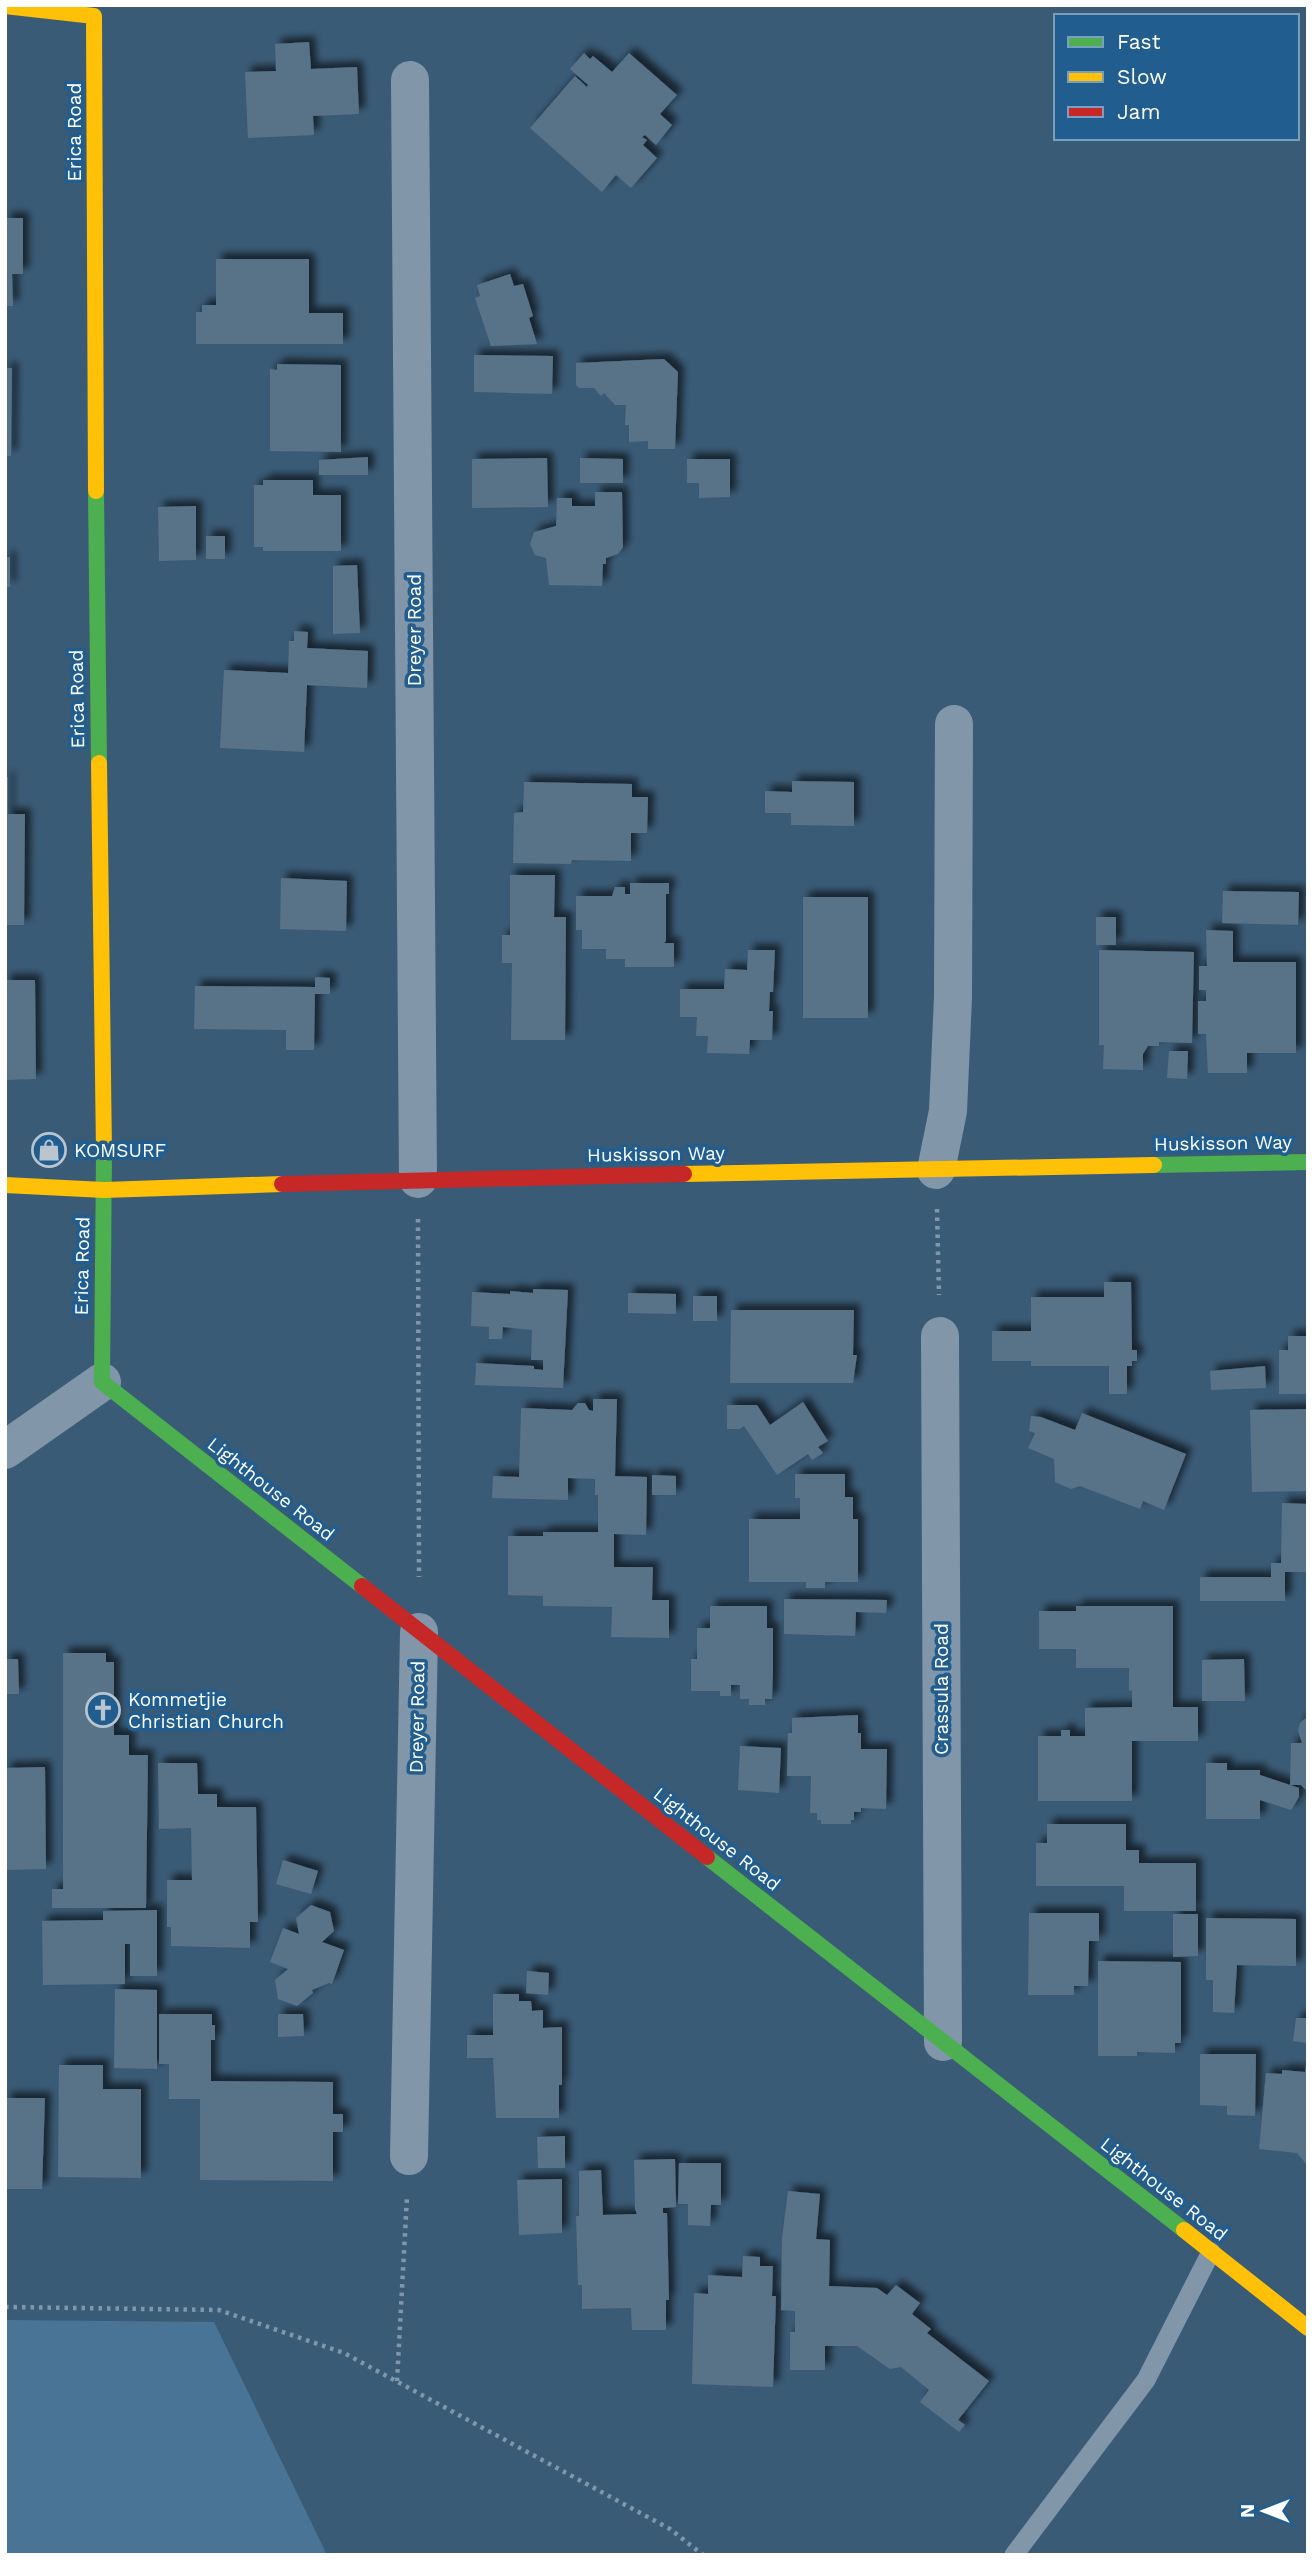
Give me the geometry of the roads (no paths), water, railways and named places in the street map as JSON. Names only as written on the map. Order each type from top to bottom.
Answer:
[{"type":"street","name":"Erica Road","points":[[5,6],[94,16],[104,1190],[102,1382]]},
{"type":"street","name":"Dreyer Road","points":[[410,80],[418,1179]]},
{"type":"street","points":[[936,1170],[949,1098],[953,997],[954,724]]},
{"type":"street","name":"Huskisson Way","points":[[5,1185],[104,1190],[418,1179],[1308,1162]]},
{"type":"street","name":"Crassula Road","points":[[940,1336],[943,2042]]},
{"type":"street","points":[[5,1450],[102,1382]]},
{"type":"street","name":"Lighthouse Road","points":[[102,1382],[1308,2328]]},
{"type":"street","name":"Dreyer Road","points":[[410,2156],[419,1632]]},
{"type":"lane","points":[[1013,2555],[1146,2380],[1211,2252]]},
{"type":"water","points":[[5,2320],[214,2322],[327,2555],[5,2555]]},
{"type":"place","name":"KOMSURF","points":[[49,1150]]},
{"type":"place","name":"Kommetjie Christian Church","points":[[103,1710]]}]
